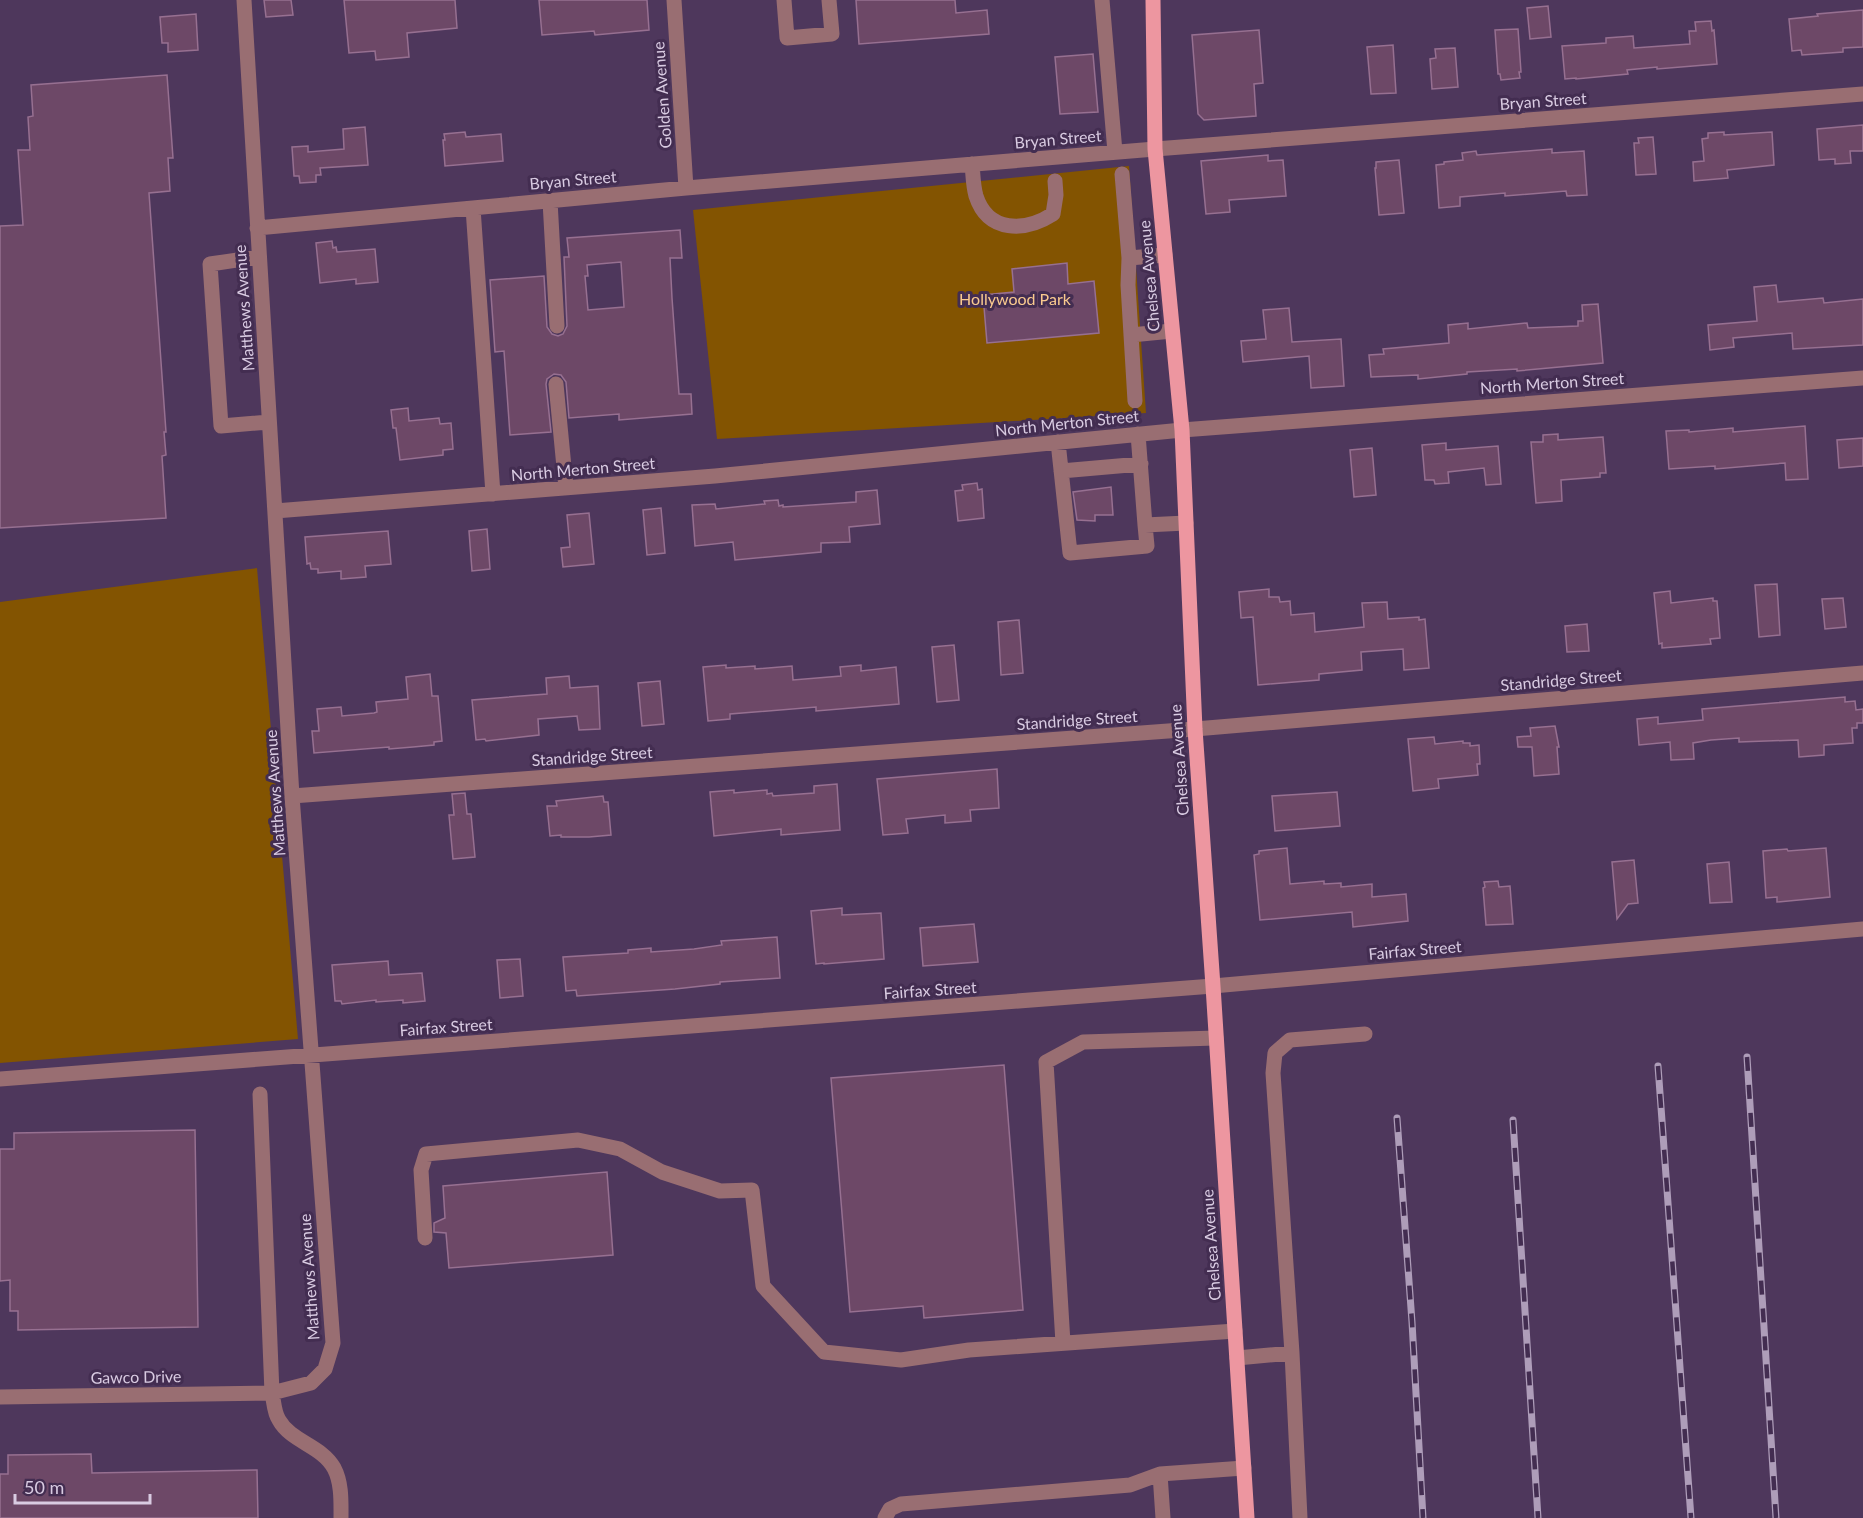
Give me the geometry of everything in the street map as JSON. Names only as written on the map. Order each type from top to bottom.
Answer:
[{"type":"main road","name":"Chelsea Avenue","points":[[1153,0],[1155,148],[1182,430],[1195,729],[1247,1518]]},
{"type":"street","name":"Matthews Avenue","points":[[244,0],[292,796],[333,1343],[325,1369],[311,1383],[272,1394]]},
{"type":"street","name":"Golden Avenue","points":[[674,0],[686,188]]},
{"type":"street","points":[[784,0],[787,38],[832,34],[829,0]]},
{"type":"street","points":[[1102,0],[1115,152]]},
{"type":"street","name":"Bryan Street","points":[[256,228],[1155,148],[1863,94]]},
{"type":"street","points":[[972,164],[980,206],[994,222],[1014,227],[1041,222],[1053,214],[1056,195],[1055,181]]},
{"type":"street","points":[[1122,174],[1129,258],[1128,285],[1135,401]]},
{"type":"street","points":[[550,201],[557,326]]},
{"type":"street","points":[[473,208],[493,494]]},
{"type":"street","points":[[1129,258],[1165,255]]},
{"type":"street","points":[[258,257],[210,264],[221,426],[269,422]]},
{"type":"street","points":[[1131,335],[1172,331]]},
{"type":"street","name":"North Merton Street","points":[[275,511],[715,476],[1182,430],[1863,378]]},
{"type":"street","points":[[556,384],[566,488]]},
{"type":"street","points":[[1058,442],[1070,553],[1147,546],[1138,434]]},
{"type":"street","points":[[1061,471],[1141,464]]},
{"type":"street","points":[[1145,525],[1186,523]]},
{"type":"street","name":"Standridge Street","points":[[292,796],[1195,729],[1863,673]]},
{"type":"street","name":"Fairfax Street","points":[[0,1079],[1213,986],[1863,929]]},
{"type":"street","points":[[1299,1518],[1292,1353],[1273,1072],[1275,1053],[1290,1040],[1365,1034]]},
{"type":"street","points":[[1063,1343],[1046,1062],[1083,1042],[1216,1038]]},
{"type":"street","points":[[260,1094],[272,1394],[277,1418],[286,1431],[322,1453],[334,1469],[341,1495],[341,1518]]},
{"type":"street","points":[[424,1238],[421,1170],[426,1154],[578,1140],[620,1149],[662,1173],[720,1191],[752,1190],[763,1286],[825,1352],[901,1360],[969,1350],[1235,1331]]},
{"type":"street","points":[[1237,1358],[1292,1353]]},
{"type":"street","name":"Gawco Drive","points":[[0,1397],[272,1394]]},
{"type":"street","points":[[885,1518],[890,1509],[901,1504],[1130,1485],[1160,1474],[1244,1468]]},
{"type":"street","points":[[1160,1474],[1163,1518]]},
{"type":"green space","name":"Hollywood Park","points":[[1129,166],[1146,413],[717,439],[693,210]]},
{"type":"green space","points":[[257,568],[298,1039],[0,1063],[0,602]]},
{"type":"building","points":[[264,0],[291,0],[293,15],[266,17]]},
{"type":"building","points":[[344,0],[455,0],[457,28],[407,33],[409,57],[376,60],[375,51],[349,53]]},
{"type":"building","points":[[539,0],[647,0],[649,30],[595,35],[594,31],[542,35]]},
{"type":"building","points":[[856,0],[955,0],[956,13],[987,10],[989,34],[859,44]]},
{"type":"building","points":[[1548,6],[1551,37],[1530,39],[1527,8]]},
{"type":"building","points":[[1863,10],[1863,47],[1843,48],[1843,52],[1802,55],[1801,50],[1792,51],[1789,19]]},
{"type":"building","points":[[196,14],[198,50],[168,52],[168,43],[162,43],[160,17]]},
{"type":"building","points":[[1711,21],[1717,64],[1657,69],[1657,67],[1627,70],[1628,74],[1565,79],[1562,46],[1606,43],[1606,38],[1633,36],[1634,48],[1690,44],[1689,31],[1696,31],[1695,22]]},
{"type":"building","points":[[1518,29],[1520,78],[1501,80],[1498,74],[1495,30]]},
{"type":"building","points":[[1259,30],[1263,83],[1254,84],[1256,116],[1204,120],[1198,114],[1192,35]]},
{"type":"building","points":[[1393,45],[1396,93],[1371,94],[1367,47]]},
{"type":"building","points":[[1455,48],[1458,87],[1432,89],[1430,59],[1436,58],[1435,49]]},
{"type":"building","points":[[1093,54],[1098,112],[1060,114],[1055,57]]},
{"type":"building","points":[[167,75],[173,158],[168,158],[170,191],[149,193],[166,432],[164,432],[166,455],[162,456],[166,518],[0,528],[0,226],[23,225],[18,150],[30,150],[28,117],[33,116],[31,85]]},
{"type":"building","points":[[1863,125],[1863,151],[1850,151],[1851,163],[1835,164],[1835,159],[1819,160],[1817,129]]},
{"type":"building","points":[[365,127],[368,165],[320,168],[321,175],[316,175],[316,182],[300,183],[299,176],[294,176],[292,147],[308,146],[308,152],[344,149],[343,129]]},
{"type":"building","points":[[465,132],[466,137],[501,134],[503,161],[445,166],[444,134]]},
{"type":"building","points":[[1724,132],[1724,135],[1772,132],[1774,165],[1727,170],[1728,178],[1694,181],[1693,162],[1704,161],[1702,139],[1708,138],[1708,133]]},
{"type":"building","points":[[1653,137],[1656,174],[1636,175],[1634,143],[1639,143],[1638,138]]},
{"type":"building","points":[[1552,149],[1552,153],[1584,151],[1587,195],[1567,196],[1566,191],[1505,196],[1505,193],[1460,197],[1460,206],[1439,208],[1436,165],[1463,160],[1462,153],[1476,151],[1477,155]]},
{"type":"building","points":[[1268,155],[1268,161],[1283,160],[1286,196],[1229,200],[1230,212],[1206,214],[1201,161]]},
{"type":"building","points":[[1399,160],[1404,213],[1379,215],[1376,162]]},
{"type":"building","points":[[680,230],[682,258],[670,258],[672,298],[679,394],[691,394],[692,414],[619,420],[619,414],[569,418],[566,382],[561,375],[554,374],[547,379],[546,384],[551,432],[510,435],[504,351],[495,352],[490,280],[544,276],[547,327],[552,334],[558,336],[563,334],[567,326],[564,257],[569,257],[567,238]],"holes":[[[621,262],[624,307],[588,310],[585,276],[588,276],[587,265]]]},
{"type":"building","points":[[332,241],[333,248],[336,247],[337,252],[375,249],[378,282],[356,284],[356,279],[320,283],[316,243]]},
{"type":"building","points":[[1067,263],[1068,284],[1094,281],[1099,333],[987,343],[983,295],[1014,292],[1012,269]]},
{"type":"building","points":[[1776,285],[1778,302],[1823,298],[1824,303],[1863,299],[1863,345],[1793,349],[1792,333],[1733,338],[1734,347],[1710,350],[1708,325],[1757,321],[1754,287]]},
{"type":"building","points":[[1598,304],[1603,363],[1517,371],[1517,369],[1467,372],[1467,374],[1418,379],[1418,375],[1371,377],[1369,355],[1384,354],[1383,349],[1449,343],[1448,325],[1468,323],[1468,329],[1527,323],[1528,328],[1578,326],[1578,321],[1583,321],[1582,305]]},
{"type":"building","points":[[1289,308],[1292,342],[1341,339],[1344,386],[1311,388],[1309,356],[1243,362],[1241,341],[1266,339],[1263,310]]},
{"type":"building","points":[[408,408],[409,421],[439,418],[440,424],[451,423],[453,449],[443,450],[443,455],[400,460],[391,410]]},
{"type":"building","points":[[1805,426],[1808,479],[1786,480],[1785,463],[1715,469],[1715,466],[1669,469],[1666,431],[1689,430],[1689,432],[1733,428],[1733,432]]},
{"type":"building","points":[[1558,434],[1558,440],[1603,437],[1606,473],[1600,473],[1600,477],[1561,480],[1562,501],[1536,503],[1531,442],[1543,442],[1543,435]]},
{"type":"building","points":[[1863,438],[1863,466],[1839,468],[1837,440]]},
{"type":"building","points":[[1446,443],[1446,450],[1498,446],[1501,484],[1486,485],[1484,468],[1448,472],[1449,483],[1435,484],[1434,480],[1425,480],[1422,445]]},
{"type":"building","points":[[1372,448],[1376,495],[1354,497],[1350,450]]},
{"type":"building","points":[[977,483],[978,490],[982,489],[984,518],[958,521],[955,491],[963,490],[962,485]]},
{"type":"building","points":[[1111,487],[1113,515],[1095,515],[1095,521],[1077,520],[1073,492]]},
{"type":"building","points":[[877,490],[880,524],[849,527],[850,542],[821,543],[821,552],[735,560],[733,542],[695,546],[692,505],[715,504],[716,509],[765,504],[764,501],[778,500],[779,506],[783,505],[783,507],[856,502],[856,492]]},
{"type":"building","points":[[661,508],[665,553],[647,555],[643,510]]},
{"type":"building","points":[[589,513],[594,564],[563,567],[561,548],[570,547],[567,515]]},
{"type":"building","points":[[487,529],[490,569],[472,571],[469,531]]},
{"type":"building","points":[[388,531],[391,564],[365,566],[366,577],[341,579],[341,571],[318,573],[318,569],[311,569],[310,563],[307,564],[305,537]]},
{"type":"building","points":[[1777,584],[1780,635],[1759,637],[1755,585]]},
{"type":"building","points":[[1269,589],[1269,597],[1279,597],[1280,602],[1290,601],[1291,615],[1314,613],[1315,632],[1364,627],[1362,603],[1387,602],[1388,619],[1419,617],[1419,620],[1425,619],[1429,668],[1404,670],[1403,649],[1361,652],[1362,670],[1319,674],[1319,680],[1258,685],[1253,617],[1241,618],[1239,592]]},
{"type":"building","points":[[1670,591],[1671,603],[1713,598],[1713,601],[1717,601],[1720,638],[1710,639],[1711,644],[1662,648],[1662,643],[1659,644],[1654,593]]},
{"type":"building","points":[[1843,598],[1846,627],[1825,629],[1822,599]]},
{"type":"building","points":[[1019,620],[1023,673],[1001,675],[998,622]]},
{"type":"building","points":[[1587,624],[1589,651],[1567,652],[1565,626]]},
{"type":"building","points":[[954,645],[959,700],[937,702],[932,647]]},
{"type":"building","points":[[726,665],[726,668],[755,666],[755,669],[792,666],[793,680],[841,676],[840,667],[861,665],[861,671],[896,667],[899,704],[816,711],[816,707],[730,714],[730,719],[708,721],[703,667]]},
{"type":"building","points":[[430,674],[432,696],[438,696],[442,741],[434,742],[434,745],[413,747],[314,753],[312,731],[319,731],[317,709],[341,707],[342,716],[374,713],[377,712],[376,702],[408,699],[406,677]]},
{"type":"building","points":[[569,676],[570,688],[598,686],[600,729],[579,730],[577,716],[538,719],[539,735],[476,740],[472,700],[547,694],[546,678]]},
{"type":"building","points":[[660,681],[664,724],[642,726],[638,683]]},
{"type":"building","points":[[1845,697],[1845,702],[1855,701],[1856,710],[1863,709],[1863,723],[1857,723],[1857,728],[1852,728],[1853,743],[1824,745],[1824,755],[1799,757],[1798,740],[1739,742],[1739,738],[1711,740],[1693,743],[1694,759],[1671,760],[1670,742],[1639,745],[1637,719],[1658,717],[1658,724],[1703,720],[1702,709]]},
{"type":"building","points":[[1555,726],[1559,747],[1557,747],[1559,774],[1534,776],[1532,747],[1518,747],[1517,737],[1531,736],[1530,728]]},
{"type":"building","points":[[1434,737],[1435,744],[1463,741],[1463,743],[1470,743],[1470,746],[1479,745],[1478,775],[1438,779],[1439,788],[1413,791],[1408,739]]},
{"type":"building","points":[[997,769],[999,808],[970,810],[971,821],[945,823],[945,815],[906,819],[908,833],[883,835],[877,779]]},
{"type":"building","points":[[837,784],[840,830],[781,835],[781,829],[714,836],[710,792],[734,790],[734,793],[767,790],[767,794],[772,793],[773,796],[814,793],[814,786]]},
{"type":"building","points":[[1337,792],[1340,826],[1275,831],[1272,796]]},
{"type":"building","points":[[465,793],[467,814],[471,814],[475,857],[453,859],[449,815],[454,815],[452,794]]},
{"type":"building","points":[[603,796],[604,802],[608,802],[611,835],[550,836],[547,806],[557,806],[556,801]]},
{"type":"building","points":[[1287,848],[1290,884],[1324,881],[1324,884],[1341,883],[1341,887],[1372,884],[1372,897],[1406,894],[1408,921],[1353,927],[1352,912],[1260,920],[1254,855],[1259,854],[1259,851]]},
{"type":"building","points":[[1826,848],[1830,897],[1777,902],[1777,897],[1766,898],[1763,851]]},
{"type":"building","points":[[1634,860],[1638,903],[1628,904],[1617,919],[1612,862]]},
{"type":"building","points":[[1729,862],[1732,902],[1710,903],[1707,864]]},
{"type":"building","points":[[1498,881],[1499,887],[1510,886],[1513,924],[1486,925],[1484,882]]},
{"type":"building","points":[[842,908],[842,915],[881,913],[884,959],[816,964],[811,911]]},
{"type":"building","points":[[974,924],[978,962],[923,966],[920,928]]},
{"type":"building","points":[[777,937],[780,978],[577,996],[576,990],[566,991],[563,957],[628,953],[628,950],[651,948],[651,952],[694,949],[722,945],[721,941]]},
{"type":"building","points":[[520,959],[523,996],[500,998],[497,960]]},
{"type":"building","points":[[388,961],[389,975],[422,973],[425,1001],[403,1003],[403,1000],[376,1002],[376,1000],[342,1004],[341,1001],[335,1001],[332,965]]},
{"type":"building","points":[[1004,1065],[1023,1310],[924,1318],[923,1306],[850,1312],[831,1078]]},
{"type":"building","points":[[195,1130],[198,1327],[18,1330],[18,1311],[10,1311],[10,1280],[0,1281],[0,1149],[14,1149],[14,1133]]},
{"type":"building","points":[[607,1172],[613,1255],[449,1268],[446,1233],[434,1232],[434,1223],[445,1218],[443,1186]]},
{"type":"building","points":[[91,1454],[92,1473],[257,1470],[258,1518],[0,1518],[0,1474],[8,1474],[8,1455]]},
{"type":"railway","points":[[1747,1057],[1776,1518]]},
{"type":"railway","points":[[1658,1066],[1691,1518]]},
{"type":"railway","points":[[1397,1118],[1423,1518]]},
{"type":"railway","points":[[1513,1120],[1538,1518]]}]
